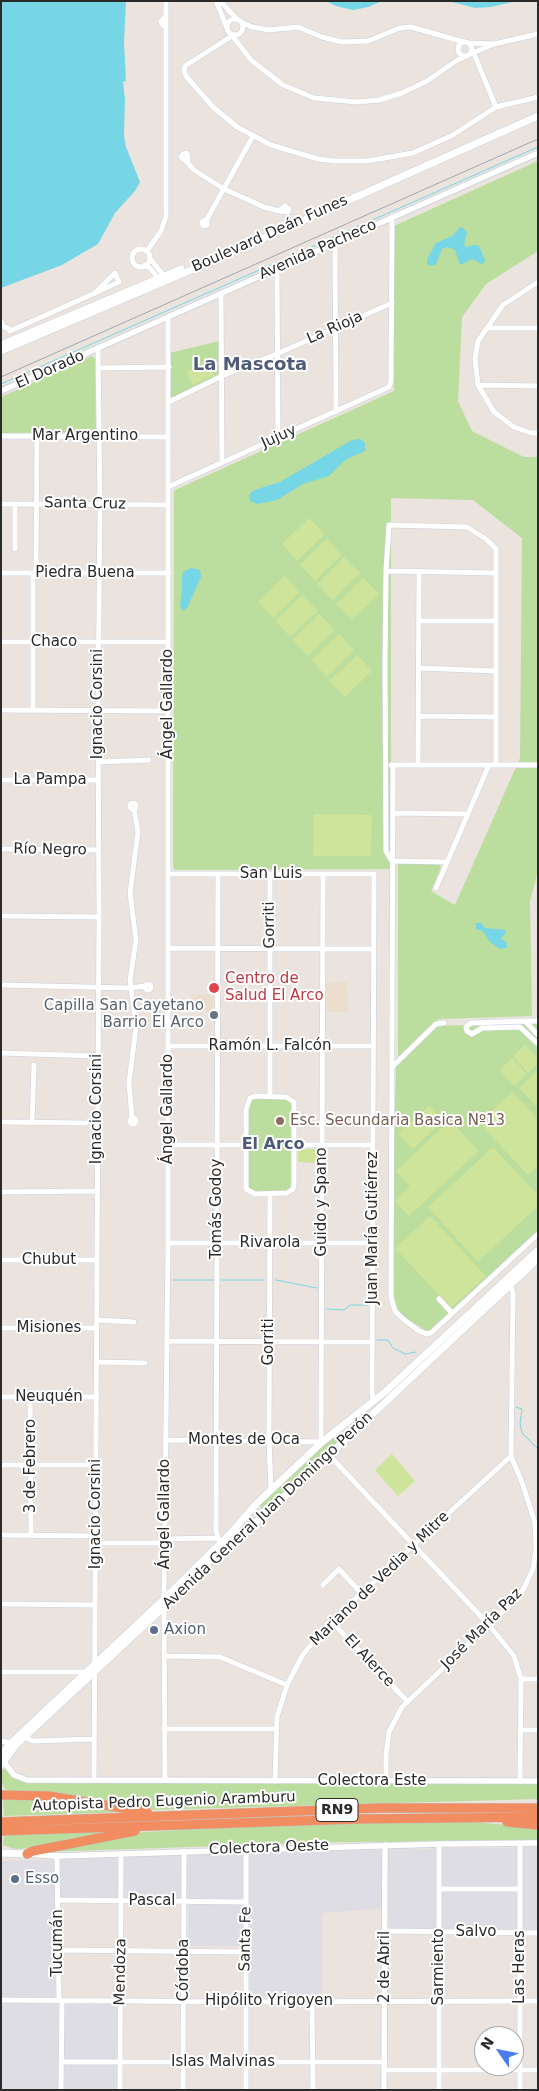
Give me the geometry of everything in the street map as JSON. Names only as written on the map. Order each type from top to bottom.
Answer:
[{"type":"highway","points":[[1,1795],[35,1795],[131,1810],[198,1814]]},
{"type":"highway","points":[[478,1807],[538,1801]]},
{"type":"highway","name":"Autopista Pedro Eugenio Aramburu","points":[[4,1826],[198,1814],[478,1807],[538,1808]]},
{"type":"highway","points":[[462,1817],[538,1825]]},
{"type":"highway","name":"Autopista Pedro Eugenio Aramburu","points":[[4,1826],[202,1825],[462,1817],[538,1817]]},
{"type":"highway","points":[[27,1854],[33,1851],[141,1830],[202,1825]]},
{"type":"main road","name":"Boulevard Deán Funes","points":[[1,350],[538,111]]},
{"type":"main road","name":"Boulevard Deán Funes","points":[[1,345],[162,278],[538,116]]},
{"type":"main road","name":"Avenida General Juan Domingo Perón","points":[[164,1603],[219,1541],[321,1441],[374,1402],[538,1250]]},
{"type":"main road","name":"Avenida General Juan Domingo Perón","points":[[12,1745],[24,1737],[95,1667],[224,1548],[265,1515],[538,1259]]},
{"type":"main road","points":[[337,1429],[346,1432],[346,1439]]},
{"type":"main road","points":[[256,1504],[257,1512],[265,1515]]},
{"type":"main road","name":"Avenida General Juan Domingo Perón","points":[[2,1760],[12,1745],[86,1672],[95,1667]]},
{"type":"main road","name":"Colectora Oeste","points":[[1,1853],[27,1854]]},
{"type":"street","points":[[145,265],[148,254],[157,239],[166,216],[166,28],[161,21],[166,16],[166,1]]},
{"type":"street","points":[[216,1],[230,33],[238,45],[257,65],[283,85],[314,98],[342,102],[368,102],[402,94],[427,81],[471,52]]},
{"type":"street","points":[[220,1],[239,20],[252,27],[273,30],[298,27],[328,39],[358,43],[376,39],[400,28],[411,27],[454,41],[494,44]]},
{"type":"street","points":[[230,33],[228,25],[230,21],[239,20]]},
{"type":"street","points":[[238,45],[241,32],[239,20]]},
{"type":"street","points":[[230,33],[235,35],[252,27]]},
{"type":"street","points":[[230,33],[188,64],[184,71],[188,79],[213,107],[237,127],[286,151],[318,159],[354,162],[384,160],[413,153],[438,143],[496,107],[538,97]]},
{"type":"street","points":[[454,41],[463,56],[494,44],[538,34]]},
{"type":"street","points":[[456,61],[460,44],[466,42]]},
{"type":"street","points":[[466,42],[496,107]]},
{"type":"street","points":[[207,219],[253,136]]},
{"type":"street","name":"Avenida Pacheco","points":[[98,348],[538,153]]},
{"type":"street","points":[[188,162],[194,170],[224,189],[264,207],[279,211]]},
{"type":"street","points":[[392,217],[392,303]]},
{"type":"street","points":[[336,242],[336,412]]},
{"type":"street","points":[[138,249],[148,254],[162,278],[145,265],[136,266],[132,261],[132,255],[138,249]]},
{"type":"street","points":[[277,269],[279,353],[278,438]]},
{"type":"street","points":[[10,331],[95,293],[119,282],[115,274],[95,293]]},
{"type":"street","points":[[538,282],[506,302],[487,328],[478,341],[475,370],[478,385],[494,412],[506,422],[522,430],[538,433]]},
{"type":"street","points":[[221,294],[222,463]]},
{"type":"street","name":"La Rioja","points":[[169,402],[222,376],[392,303]]},
{"type":"street","name":"Jujuy","points":[[168,488],[389,387],[391,381],[392,303]]},
{"type":"street","name":"Ángel Gallardo","points":[[165,1780],[164,1603],[168,1243],[168,318]]},
{"type":"street","points":[[2,325],[8,328],[13,340]]},
{"type":"street","points":[[487,328],[538,328]]},
{"type":"street","name":"Ignacio Corsini","points":[[94,1780],[99,916],[98,642],[100,505],[98,348]]},
{"type":"street","name":"El Dorado","points":[[1,391],[98,348]]},
{"type":"street","points":[[99,368],[169,367]]},
{"type":"street","points":[[478,385],[538,386]]},
{"type":"street","name":"Mar Argentino","points":[[1,436],[168,436]]},
{"type":"street","points":[[34,710],[37,436]]},
{"type":"street","name":"Santa Cruz","points":[[1,504],[168,505]]},
{"type":"street","points":[[15,504],[15,549]]},
{"type":"street","points":[[393,861],[386,851],[386,571],[388,525],[454,525],[473,529],[493,545],[497,554],[496,765]]},
{"type":"street","points":[[386,571],[496,574]]},
{"type":"street","points":[[418,764],[419,572]]},
{"type":"street","name":"Piedra Buena","points":[[1,573],[169,573]]},
{"type":"street","points":[[419,621],[496,621]]},
{"type":"street","name":"Chaco","points":[[1,642],[168,642]]},
{"type":"street","points":[[419,668],[496,670]]},
{"type":"street","points":[[1,710],[168,711]]},
{"type":"street","points":[[419,716],[496,717]]},
{"type":"street","points":[[98,762],[149,760]]},
{"type":"street","points":[[385,764],[538,765]]},
{"type":"street","points":[[393,765],[391,1298],[399,1315],[426,1334],[431,1333],[538,1234]]},
{"type":"street","points":[[436,888],[489,765]]},
{"type":"street","name":"La Pampa","points":[[1,780],[98,780]]},
{"type":"street","points":[[132,1118],[129,1083],[136,1032],[130,988],[136,940],[130,900],[138,832],[134,809]]},
{"type":"street","points":[[394,813],[467,814]]},
{"type":"street","name":"Río Negro","points":[[1,849],[98,850]]},
{"type":"street","points":[[393,861],[447,862]]},
{"type":"street","name":"San Luis","points":[[168,874],[374,874]]},
{"type":"street","name":"Tomás Godoy","points":[[218,874],[216,1531],[219,1541]]},
{"type":"street","name":"Gorriti","points":[[270,874],[270,1096]]},
{"type":"street","name":"Guido y Spano","points":[[321,1441],[323,874]]},
{"type":"street","name":"Juan María Gutiérrez","points":[[374,874],[372,1342],[372,1391],[374,1402]]},
{"type":"street","points":[[1,916],[99,916]]},
{"type":"street","points":[[168,948],[373,948]]},
{"type":"street","points":[[1,985],[130,988],[145,986]]},
{"type":"street","points":[[525,1021],[538,1035]]},
{"type":"street","points":[[538,1021],[471,1023],[467,1026],[466,1030],[470,1034],[474,1034],[482,1028],[520,1027],[538,1044]]},
{"type":"street","points":[[393,1066],[436,1024],[444,1023]]},
{"type":"street","name":"Ramón L. Falcón","points":[[168,1046],[373,1046]]},
{"type":"street","points":[[1,1054],[97,1056]]},
{"type":"street","points":[[32,1122],[34,1065]]},
{"type":"street","points":[[254,1096],[270,1096],[286,1097],[294,1102],[293,1189],[287,1193],[255,1194],[246,1190],[245,1144],[247,1103],[254,1096]]},
{"type":"street","points":[[1,1122],[86,1123]]},
{"type":"street","points":[[168,1144],[245,1144]]},
{"type":"street","points":[[295,1145],[373,1145]]},
{"type":"street","points":[[1,1192],[96,1192]]},
{"type":"street","name":"Gorriti","points":[[270,1194],[269,1440],[271,1490]]},
{"type":"street","name":"Rivarola","points":[[168,1243],[373,1243]]},
{"type":"street","name":"Chubut","points":[[1,1260],[96,1260]]},
{"type":"street","name":"José María Paz","points":[[386,1781],[386,1755],[389,1732],[397,1715],[407,1701],[489,1626],[524,1588],[533,1569],[536,1532],[532,1512],[511,1456],[513,1349],[512,1292],[510,1286]]},
{"type":"street","points":[[439,1299],[452,1314]]},
{"type":"street","points":[[96,1320],[134,1322]]},
{"type":"street","name":"Misiones","points":[[1,1328],[96,1328]]},
{"type":"street","points":[[167,1341],[372,1342]]},
{"type":"street","points":[[97,1362],[145,1363]]},
{"type":"street","name":"Neuquén","points":[[1,1397],[97,1398]]},
{"type":"street","name":"3 de Febrero","points":[[30,1397],[31,1535]]},
{"type":"street","name":"Montes de Oca","points":[[165,1440],[321,1441]]},
{"type":"street","points":[[329,1455],[489,1626],[514,1656],[521,1679],[520,1781]]},
{"type":"street","name":"Mariano de Vedia y Mitre","points":[[275,1781],[276,1729],[280,1706],[286,1685],[302,1656],[332,1622],[362,1593],[511,1456]]},
{"type":"street","points":[[1,1465],[96,1465]]},
{"type":"street","points":[[1,1535],[96,1536]]},
{"type":"street","points":[[96,1543],[219,1541]]},
{"type":"street","points":[[323,1585],[339,1569],[362,1593]]},
{"type":"street","points":[[1,1604],[95,1605]]},
{"type":"street","name":"El Alerce","points":[[332,1622],[407,1701]]},
{"type":"street","points":[[165,1656],[220,1657],[286,1685]]},
{"type":"street","points":[[1,1672],[86,1672]]},
{"type":"street","points":[[521,1679],[538,1679]]},
{"type":"street","points":[[164,1728],[276,1729]]},
{"type":"street","points":[[520,1730],[538,1730]]},
{"type":"street","points":[[24,1737],[33,1741],[94,1739]]},
{"type":"street","points":[[1,1741],[12,1745]]},
{"type":"street","name":"Colectora Este","points":[[2,1760],[14,1775],[27,1780],[538,1781]]},
{"type":"street","name":"Colectora Oeste","points":[[27,1854],[57,1856],[385,1845],[538,1843]]},
{"type":"street","name":"Sarmiento","points":[[439,1844],[439,2090]]},
{"type":"street","name":"Las Heras","points":[[519,2026],[520,1844]]},
{"type":"street","name":"2 de Abril","points":[[384,2090],[385,1845]]},
{"type":"street","name":"Santa Fe","points":[[246,1849],[246,2090]]},
{"type":"street","name":"Córdoba","points":[[183,2090],[184,1851]]},
{"type":"street","name":"Mendoza","points":[[120,2090],[121,1853]]},
{"type":"street","name":"Tucumán","points":[[57,1856],[61,2090]]},
{"type":"street","points":[[439,1888],[520,1889]]},
{"type":"street","name":"Pascal","points":[[58,1900],[246,1902]]},
{"type":"street","name":"Salvo","points":[[385,1932],[538,1933]]},
{"type":"street","points":[[58,1950],[246,1952]]},
{"type":"street","name":"Hipólito Yrigoyen","points":[[1,2000],[245,2002],[312,2000],[538,2001]]},
{"type":"street","points":[[312,2000],[313,2090]]},
{"type":"street","name":"Islas Malvinas","points":[[61,2062],[385,2062]]},
{"type":"street","points":[[385,2070],[474,2070]]},
{"type":"street","points":[[524,2070],[538,2070]]},
{"type":"street","name":"Las Heras","points":[[520,2076],[520,2090]]},
{"type":"shaded area","points":[[347,982],[348,1012],[327,1012],[326,983]]},
{"type":"shaded area","points":[[213,994],[213,1011],[192,1011],[193,995]]},
{"type":"shaded area","points":[[538,1847],[538,1930],[389,1928],[388,1908],[322,1913],[322,1998],[250,1997],[250,1946],[188,1946],[189,1898],[55,1898],[55,2004],[118,2003],[118,2090],[1,2090],[1,1861],[243,1852]]},
{"type":"green space","points":[[538,161],[538,251],[486,284],[462,317],[458,401],[472,431],[524,457],[538,457],[538,871],[530,901],[532,1016],[439,1019],[398,1058],[398,864],[439,863],[441,867],[431,891],[455,905],[520,758],[522,538],[473,500],[391,498],[391,869],[175,870],[173,867],[174,492],[394,391],[394,226]]},
{"type":"green space","points":[[220,341],[221,376],[170,399],[169,353]]},
{"type":"green space","points":[[92,356],[95,359],[96,432],[1,433],[1,397]]},
{"type":"green space","points":[[208,361],[214,375],[193,385],[187,372]]},
{"type":"green space","points":[[309,518],[325,534],[297,561],[282,544]]},
{"type":"green space","points":[[327,539],[342,555],[315,581],[300,565]]},
{"type":"green space","points":[[344,557],[360,573],[333,600],[317,584]]},
{"type":"green space","points":[[285,576],[300,592],[273,618],[258,602]]},
{"type":"green space","points":[[363,578],[379,594],[352,620],[336,604]]},
{"type":"green space","points":[[302,595],[318,611],[290,637],[275,621]]},
{"type":"green space","points":[[319,614],[335,630],[308,656],[292,640]]},
{"type":"green space","points":[[339,634],[354,650],[327,677],[311,660]]},
{"type":"green space","points":[[357,655],[372,671],[345,697],[329,681]]},
{"type":"green space","points":[[314,814],[372,815],[371,856],[313,856]]},
{"type":"green space","points":[[538,1023],[538,1231],[431,1330],[425,1330],[400,1314],[391,1295],[396,1066],[438,1026]]},
{"type":"green space","points":[[525,1045],[538,1058],[538,1064],[528,1073],[513,1056]]},
{"type":"green space","points":[[512,1058],[527,1074],[514,1086],[499,1070]]},
{"type":"green space","points":[[538,1070],[538,1108],[519,1088]]},
{"type":"green space","points":[[512,1092],[538,1119],[538,1166],[528,1175],[479,1123]]},
{"type":"green space","points":[[285,1099],[292,1103],[292,1182],[291,1188],[284,1192],[253,1192],[247,1188],[248,1109],[251,1100]]},
{"type":"green space","points":[[429,1105],[444,1120],[413,1149],[398,1134]]},
{"type":"green space","points":[[450,1120],[479,1151],[409,1216],[395,1201],[410,1186],[396,1171]]},
{"type":"green space","points":[[493,1147],[538,1195],[538,1206],[478,1262],[428,1207]]},
{"type":"green space","points":[[298,1149],[319,1149],[319,1163],[298,1162]]},
{"type":"green space","points":[[430,1216],[486,1276],[451,1308],[395,1248]]},
{"type":"green space","points":[[338,1432],[344,1435],[344,1437],[262,1511],[260,1504]]},
{"type":"green space","points":[[392,1454],[415,1481],[398,1496],[375,1470]]},
{"type":"green space","points":[[6,1768],[19,1780],[28,1782],[538,1784],[538,1799],[147,1810],[37,1791],[9,1791],[5,1789],[1,1781],[1,1771]]},
{"type":"green space","points":[[36,1797],[128,1812],[4,1816],[3,1802],[5,1799]]},
{"type":"green space","points":[[456,1821],[538,1827],[538,1841],[338,1842],[41,1852],[132,1833],[300,1824]]},
{"type":"green space","points":[[117,1832],[33,1848],[15,1849],[3,1845],[4,1833]]},
{"type":"water","points":[[1,1],[126,1],[124,42],[126,81],[123,82],[125,100],[124,135],[126,147],[140,182],[135,191],[115,213],[98,244],[62,265],[1,288]]},
{"type":"water","points":[[326,1],[382,1],[368,7],[353,10],[336,6]]},
{"type":"water","points":[[448,1],[517,1],[491,7],[475,8]]},
{"type":"water","points":[[462,227],[467,232],[464,245],[466,247],[479,246],[485,260],[483,265],[473,259],[460,265],[455,250],[448,247],[442,249],[436,264],[431,266],[427,264],[427,259],[436,243],[452,236]]},
{"type":"water","points":[[360,439],[365,443],[365,451],[345,460],[329,476],[303,484],[277,500],[258,504],[250,501],[249,495],[254,490],[280,482],[352,440]]},
{"type":"water","points":[[191,568],[200,570],[201,577],[187,608],[183,611],[180,605],[182,577],[183,572]]},
{"type":"water","points":[[476,923],[481,923],[485,928],[505,930],[506,933],[501,938],[507,943],[507,948],[500,949],[490,942],[483,931],[476,929]]},
{"type":"waterway","points":[[1,384],[538,147]]},
{"type":"waterway","points":[[173,1280],[214,1280]]},
{"type":"waterway","points":[[222,1280],[264,1280]]},
{"type":"waterway","points":[[276,1280],[317,1288]]},
{"type":"waterway","points":[[327,1309],[344,1310],[350,1305],[368,1305]]},
{"type":"waterway","points":[[377,1340],[388,1340],[393,1348],[405,1354],[416,1352]]},
{"type":"waterway","points":[[516,1407],[522,1409],[520,1424],[522,1433],[538,1449]]},
{"type":"railway","points":[[1,377],[538,139]]},
{"type":"place","name":"Centro de Salud El Arco","points":[[214,988]]},
{"type":"place","name":"Capilla San Cayetano Barrio El Arco","points":[[214,1015]]},
{"type":"place","name":"Esc. Secundaria Basica Nº13","points":[[280,1121]]},
{"type":"place","name":"Axion","points":[[154,1630]]},
{"type":"place","name":"Esso","points":[[15,1879]]},
{"type":"district","name":"La Mascota","points":[[250,365]]},
{"type":"district","name":"El Arco","points":[[273,1145]]}]
